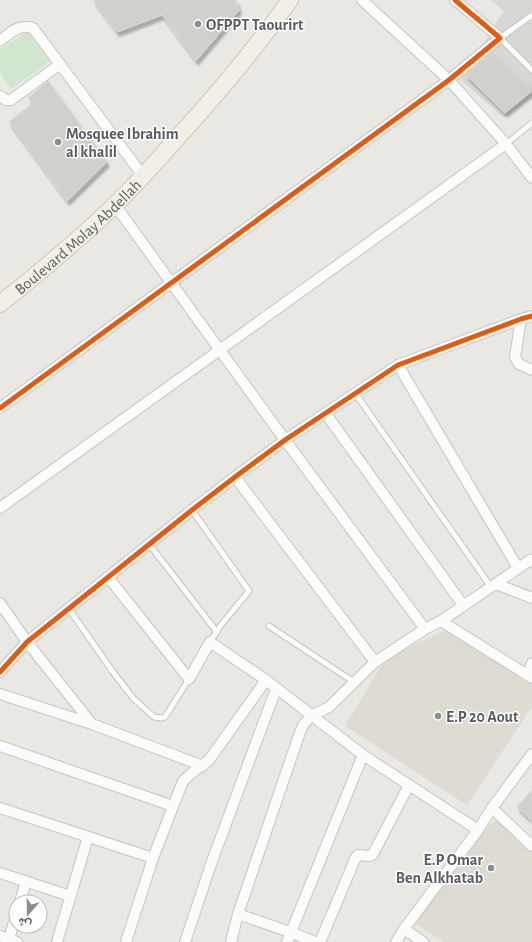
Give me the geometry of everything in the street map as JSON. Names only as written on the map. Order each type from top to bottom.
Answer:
[{"type":"main road","name":"Boulevard Molay Abdellah","points":[[0,304],[115,205],[143,176],[204,108],[249,54],[290,0]]},
{"type":"street","points":[[362,0],[449,80],[506,144],[532,178]]},
{"type":"street","points":[[0,408],[449,80],[500,38],[455,0]]},
{"type":"street","points":[[0,41],[18,28],[26,26],[33,28],[143,176]]},
{"type":"street","points":[[0,96],[6,100],[11,100],[60,64]]},
{"type":"street","points":[[0,508],[506,144]]},
{"type":"street","points":[[115,205],[285,440],[425,629]]},
{"type":"street","points":[[0,672],[27,642],[235,476],[355,393],[398,365],[532,316]]},
{"type":"street","points":[[521,319],[515,357],[518,364],[532,370]]},
{"type":"street","points":[[398,365],[518,568]]},
{"type":"street","points":[[326,414],[463,605]]},
{"type":"street","points":[[235,476],[375,662]]},
{"type":"street","points":[[231,942],[238,914],[303,725],[311,716],[322,712],[329,707],[375,662],[425,629],[441,621],[532,559]]},
{"type":"street","points":[[108,577],[189,679],[210,642],[266,680],[363,755],[478,830]]},
{"type":"street","points":[[493,585],[532,598]]},
{"type":"street","points":[[0,603],[27,642],[92,724]]},
{"type":"street","points":[[441,621],[530,677],[532,664]]},
{"type":"street","points":[[126,942],[153,858],[183,781],[192,772],[203,766],[215,753],[266,680]]},
{"type":"street","points":[[185,942],[211,864],[276,689]]},
{"type":"street","points":[[0,694],[92,724],[203,766]]},
{"type":"street","points":[[0,746],[173,806]]},
{"type":"street","points":[[396,942],[532,754]]},
{"type":"street","points":[[289,937],[363,755]]},
{"type":"street","points":[[320,942],[356,857],[358,855],[372,856],[409,785]]},
{"type":"street","points":[[0,808],[153,858]]},
{"type":"street","points":[[492,808],[532,846]]},
{"type":"street","points":[[57,942],[88,837]]},
{"type":"street","points":[[0,873],[70,896]]},
{"type":"street","points":[[22,894],[26,881]]},
{"type":"street","points":[[238,914],[289,937],[315,942]]},
{"type":"street","points":[[404,929],[423,942]]},
{"type":"lane","points":[[532,15],[500,38],[532,70]]},
{"type":"lane","points":[[506,144],[532,123]]},
{"type":"lane","points":[[355,393],[493,585]]},
{"type":"lane","points":[[192,510],[249,591],[210,642]]},
{"type":"lane","points":[[149,544],[217,632]]},
{"type":"lane","points":[[69,608],[113,672],[133,698],[154,717],[162,718],[165,716],[189,679]]},
{"type":"lane","points":[[269,626],[354,682]]},
{"type":"shaded area","points":[[491,0],[532,0],[532,97],[504,118],[461,80],[504,11]]},
{"type":"shaded area","name":"E.P 20 Aout","points":[[448,629],[532,683],[532,706],[467,805],[345,726],[381,666],[389,656]]},
{"type":"shaded area","name":"E.P Omar Ben Alkhatab","points":[[497,818],[532,850],[532,942],[444,942],[413,922],[433,886]]},
{"type":"green space","points":[[27,31],[50,61],[11,89],[0,72],[0,50]]},
{"type":"building","name":"OFPPT Taourirt","points":[[93,0],[236,0],[239,10],[196,61],[162,15],[117,32]]},
{"type":"building","points":[[493,53],[532,89],[532,91],[505,113],[466,75]]},
{"type":"building","name":"Mosquee Ibrahim al khalil","points":[[48,81],[107,162],[67,201],[9,122],[33,103],[28,98]]},
{"type":"building","points":[[532,790],[532,821],[517,807]]},
{"type":"cycle path","points":[[0,408],[449,80],[500,38],[455,0]]},
{"type":"cycle path","points":[[0,672],[27,642],[192,510],[285,440],[398,365],[532,316]]},
{"type":"place","name":"OFPPT Taourirt","points":[[198,24]]},
{"type":"place","name":"Mosquee Ibrahim al khalil","points":[[58,142]]},
{"type":"place","name":"E.P 20 Aout","points":[[438,716]]},
{"type":"place","name":"E.P Omar Ben Alkhatab","points":[[491,868]]}]
